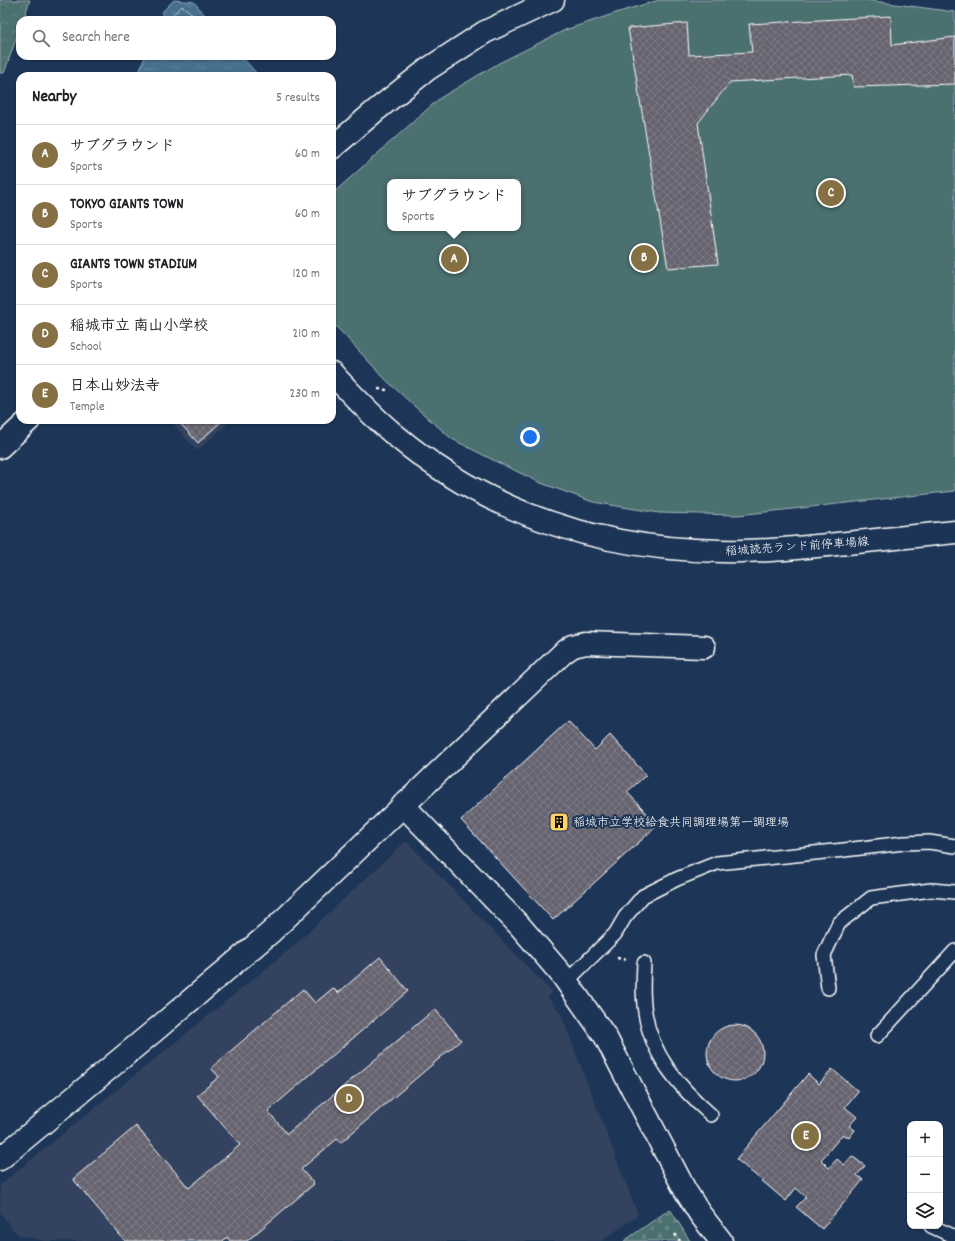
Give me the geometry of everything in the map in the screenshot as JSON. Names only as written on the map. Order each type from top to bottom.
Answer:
[{"type":"street","points":[[336,145],[428,69],[484,32],[553,0]]},
{"type":"street","name":"稲城読売ランド前停車場線","points":[[336,377],[362,405],[394,435],[425,459],[493,500],[526,515],[572,531],[612,541],[662,549],[722,552],[795,548],[955,532]]},
{"type":"street","points":[[0,447],[25,424]]},
{"type":"street","points":[[0,1159],[271,932],[563,653],[573,646],[586,643],[704,647]]},
{"type":"street","points":[[403,805],[520,926],[566,982],[605,1036],[685,1190],[700,1214],[721,1241]]},
{"type":"lane","points":[[566,982],[615,934],[625,917],[644,896],[676,879],[717,863],[904,843],[929,842],[955,846]]},
{"type":"lane","points":[[828,988],[824,955],[839,923],[871,898],[931,890],[955,892]]},
{"type":"lane","points":[[877,1036],[955,951]]},
{"type":"lane","points":[[644,962],[645,1012],[650,1035],[661,1058],[676,1081],[711,1115]]},
{"type":"lane","points":[[938,1229],[955,1237]]},
{"type":"path","points":[[596,954],[644,962]]},
{"type":"path","points":[[675,1234],[680,1241]]},
{"type":"shaded area","points":[[173,424],[227,424],[197,451]]},
{"type":"shaded area","points":[[406,841],[552,992],[548,997],[561,1014],[638,1215],[602,1241],[45,1241],[20,1236],[13,1230],[0,1212],[0,1185],[290,949]]},
{"type":"green space","points":[[0,0],[30,0],[24,16],[16,16],[16,39],[4,73],[0,73]]},
{"type":"green space","points":[[659,0],[865,0],[955,12],[955,491],[738,515],[659,513],[593,502],[541,483],[452,439],[386,380],[336,326],[336,190],[440,98],[499,63],[565,30]]},
{"type":"green space","points":[[670,1209],[690,1241],[624,1241]]},
{"type":"water","points":[[174,0],[194,2],[206,16],[161,16],[163,11]]},
{"type":"water","points":[[144,60],[245,60],[255,72],[139,72]]},
{"type":"building","points":[[891,16],[892,45],[955,37],[955,84],[854,87],[852,75],[730,82],[698,123],[718,264],[668,268],[628,28],[687,23],[689,55],[752,52],[749,24]]},
{"type":"building","points":[[181,424],[219,424],[198,443]]},
{"type":"building","name":"稲城市立学校給食共同調理場第一調理場","points":[[568,721],[595,750],[610,735],[646,775],[627,792],[658,825],[553,920],[461,820]]},
{"type":"building","points":[[380,957],[408,991],[268,1111],[287,1134],[435,1009],[461,1040],[340,1143],[337,1139],[301,1169],[314,1184],[247,1241],[230,1241],[227,1237],[223,1241],[125,1241],[73,1179],[136,1126],[189,1188],[240,1145],[197,1095],[219,1077],[211,1068],[303,989],[315,1003],[333,988],[338,993]]},
{"type":"building","points":[[735,1025],[746,1027],[755,1033],[761,1042],[763,1053],[761,1064],[755,1073],[746,1079],[735,1081],[724,1079],[715,1073],[709,1064],[707,1053],[709,1042],[715,1033],[724,1027]]},
{"type":"building","points":[[832,1069],[858,1091],[845,1107],[857,1117],[849,1126],[855,1130],[849,1138],[843,1134],[821,1160],[829,1168],[837,1159],[844,1165],[852,1156],[865,1166],[857,1175],[863,1180],[822,1229],[796,1207],[806,1197],[796,1188],[786,1201],[736,1159],[808,1074],[819,1084]]},
{"type":"place","name":"GIANTS TOWN STADIUM","points":[[831,193]]},
{"type":"place","name":"TOKYO GIANTS TOWN","points":[[644,258]]},
{"type":"place","name":"サブグラウンド","points":[[454,259]]},
{"type":"place","name":"稲城市立学校給食共同調理場第一調理場","points":[[559,822]]},
{"type":"place","name":"稲城市立 南山小学校","points":[[349,1099]]},
{"type":"place","name":"日本山妙法寺","points":[[806,1136]]}]
